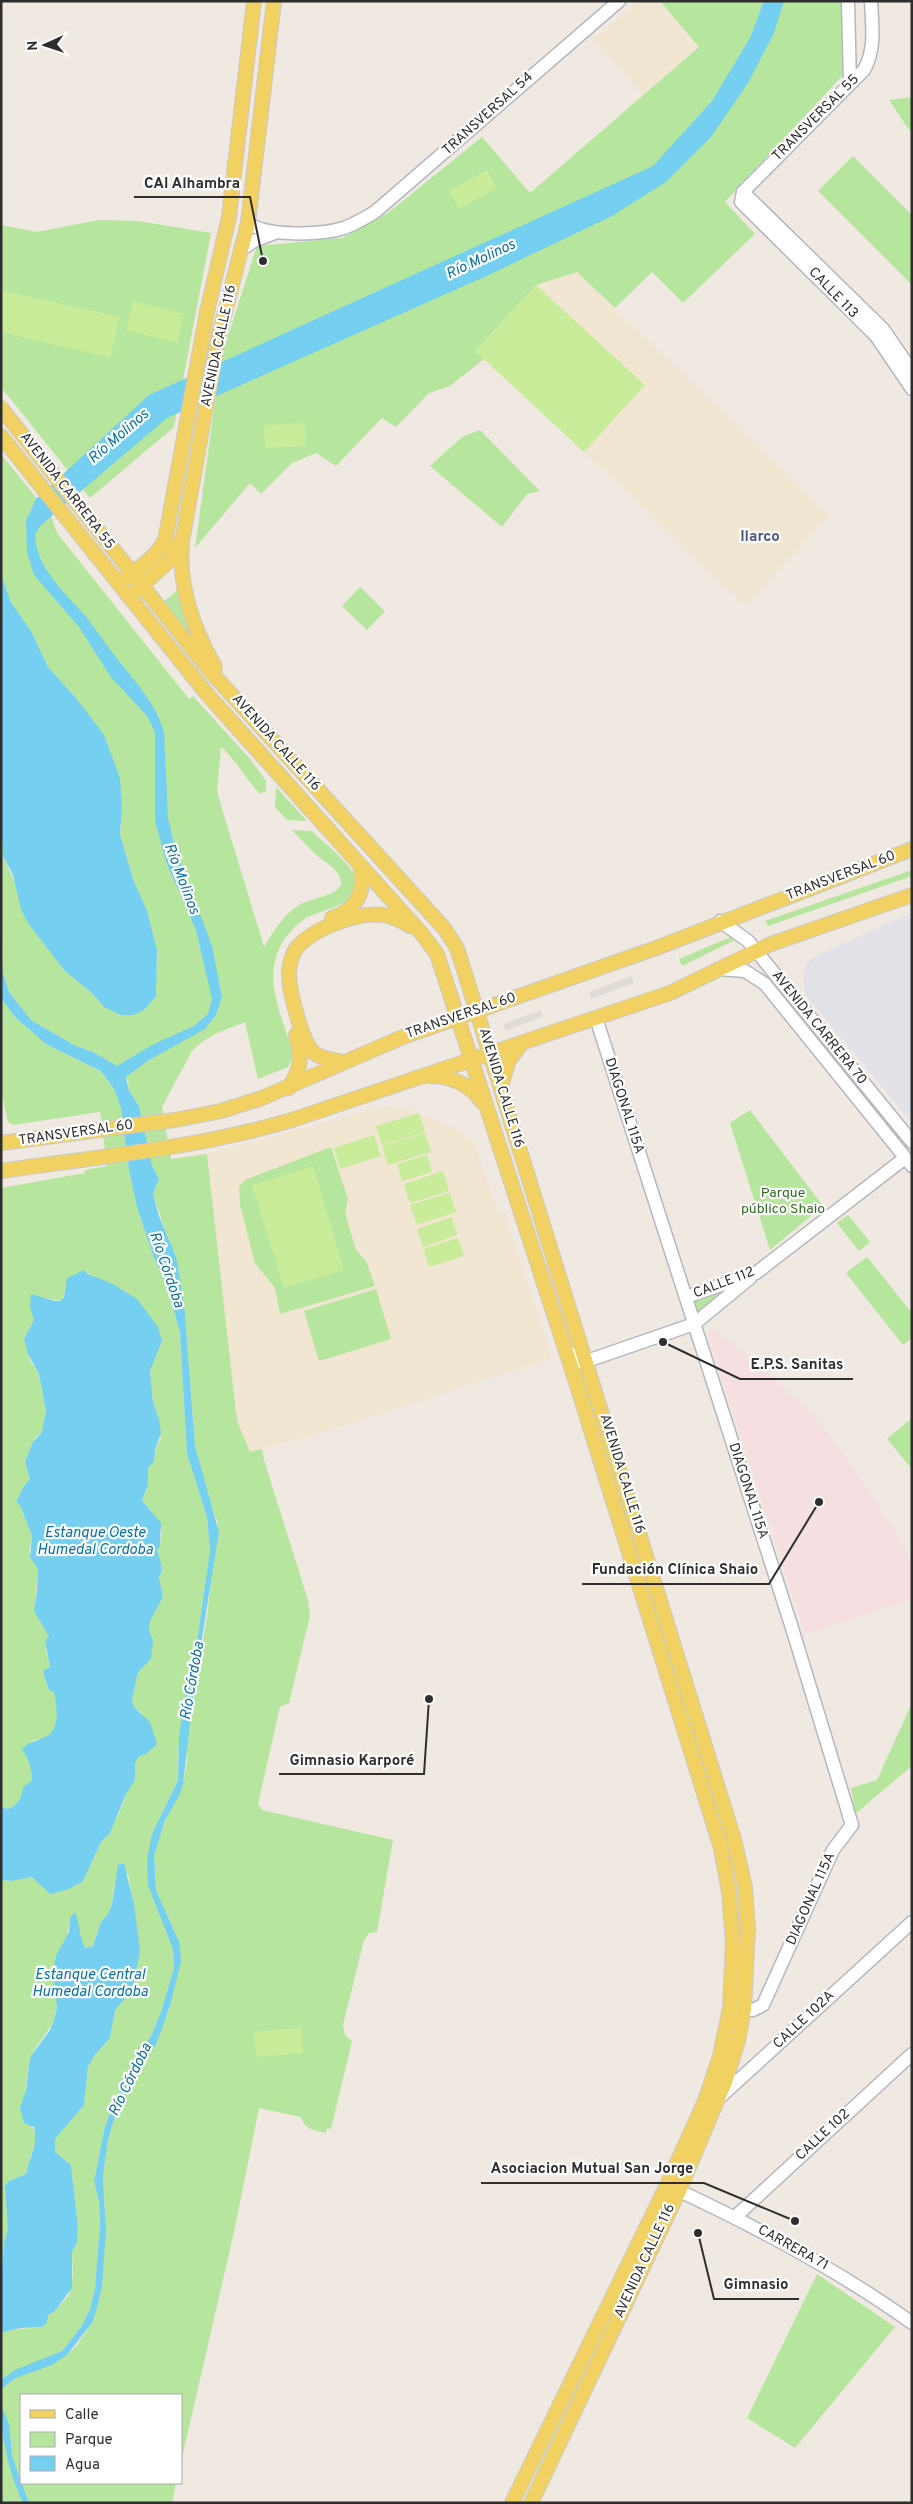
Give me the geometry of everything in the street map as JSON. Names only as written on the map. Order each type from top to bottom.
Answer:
[{"type":"main road","name":"AVENIDA CALLE 116","points":[[254,1],[229,217],[210,299],[164,543],[154,556],[118,584],[207,694],[422,934],[437,954],[564,1346],[723,1858],[729,1892],[733,1941],[730,2008],[720,2056],[673,2188],[531,2503]]},
{"type":"main road","name":"AVENIDA CALLE 116","points":[[128,597],[169,561],[183,536],[213,362],[226,300],[248,223],[274,1]]},
{"type":"main road","name":"AVENIDA CARRERA 55","points":[[1,408],[132,573]]},
{"type":"main road","name":"AVENIDA CARRERA 55","points":[[1,436],[63,512],[118,584]]},
{"type":"main road","points":[[183,536],[182,567],[189,606],[208,654],[234,697]]},
{"type":"main road","name":"AVENIDA CALLE 116","points":[[132,573],[234,697],[444,928],[460,955],[587,1362],[738,1857],[745,1887],[748,1929],[744,2009],[732,2062],[716,2101],[673,2188],[512,2503]]},
{"type":"main road","name":"TRANSVERSAL 60","points":[[1,1143],[175,1120],[220,1111],[289,1088],[343,1062],[403,1037],[659,946],[720,921],[912,849]]},
{"type":"main road","points":[[289,1088],[298,1074],[301,1056],[282,982],[284,958],[292,944],[307,928],[346,912],[356,903],[363,885],[360,864]]},
{"type":"main road","name":"TRANSVERSAL 60","points":[[1,1171],[178,1146],[270,1127],[670,993],[756,950],[912,895]]},
{"type":"main road","points":[[343,1062],[318,1055],[306,1042],[290,981],[289,967],[294,953],[305,938],[318,930],[372,914],[397,918],[422,934]]},
{"type":"main road","points":[[501,1087],[508,1062],[522,1044]]},
{"type":"main road","points":[[417,1077],[439,1076],[459,1082],[476,1094],[488,1111]]},
{"type":"street","name":"TRANSVERSAL 54","points":[[277,233],[330,231],[354,224],[375,212],[619,1]]},
{"type":"street","points":[[848,1],[850,84]]},
{"type":"street","name":"TRANSVERSAL 55","points":[[743,192],[864,70],[869,62],[873,36],[871,1]]},
{"type":"street","name":"CALLE 113","points":[[743,192],[741,202],[744,206],[880,333],[912,389]]},
{"type":"street","name":"CALLE 113","points":[[743,192],[795,240],[912,371]]},
{"type":"street","points":[[248,223],[261,230],[277,233]]},
{"type":"street","points":[[242,249],[254,241],[277,233]]},
{"type":"street","name":"AVENIDA CARRERA 70","points":[[720,921],[740,934],[756,950],[912,1142]]},
{"type":"street","name":"AVENIDA CARRERA 70","points":[[718,969],[745,970],[765,984],[910,1163]]},
{"type":"street","name":"DIAGONAL 115A","points":[[596,1018],[792,1628],[852,1826],[833,1850],[764,2005],[753,2010],[730,2008]]},
{"type":"street","points":[[866,1109],[877,1099]]},
{"type":"street","name":"CALLE 112","points":[[686,1297],[756,1273],[836,1211],[910,1163]]},
{"type":"street","points":[[564,1346],[574,1360],[587,1362],[694,1324],[756,1273]]},
{"type":"street","name":"CALLE 102A","points":[[698,2119],[912,1922]]},
{"type":"street","name":"CALLE 102","points":[[735,2217],[912,2054]]},
{"type":"street","name":"CARRERA 71","points":[[673,2188],[735,2217],[839,2274],[912,2323]]},
{"type":"shaded area","points":[[638,1],[660,1],[699,46],[643,96],[594,39]]},
{"type":"shaded area","points":[[577,272],[830,516],[745,605],[485,358],[536,285]]},
{"type":"shaded area","points":[[912,913],[912,1123],[805,994],[803,975],[806,965],[813,957]]},
{"type":"shaded area","points":[[631,976],[634,983],[591,999],[589,992]]},
{"type":"shaded area","points":[[541,1010],[543,1017],[505,1031],[503,1024]]},
{"type":"shaded area","points":[[383,1107],[407,1108],[458,1130],[474,1142],[495,1204],[504,1213],[552,1358],[330,1430],[250,1452],[237,1421],[207,1154]]},
{"type":"shaded area","points":[[713,1328],[764,1369],[814,1416],[851,1464],[900,1540],[912,1563],[912,1599],[806,1634],[707,1334]]},
{"type":"green space","points":[[660,1],[843,1],[842,76],[725,202],[755,234],[683,303],[652,272],[615,308],[577,272],[536,285],[475,351],[485,358],[450,386],[429,393],[396,427],[382,418],[336,466],[316,453],[292,463],[261,494],[250,483],[195,548],[221,358],[257,246],[342,238],[388,213],[482,137],[530,193],[699,47]]},
{"type":"green space","points":[[912,97],[912,134],[889,100]]},
{"type":"green space","points":[[853,156],[912,215],[912,285],[818,191]]},
{"type":"green space","points":[[487,170],[497,188],[459,209],[449,191]]},
{"type":"green space","points":[[99,220],[138,221],[211,233],[174,427],[90,498],[1,387],[1,225],[37,232]]},
{"type":"green space","points":[[536,285],[645,385],[584,452],[475,351]]},
{"type":"green space","points":[[1,290],[120,317],[110,358],[1,332]]},
{"type":"green space","points":[[133,301],[184,314],[177,343],[126,330]]},
{"type":"green space","points":[[305,423],[306,446],[265,448],[264,425]]},
{"type":"green space","points":[[480,430],[540,491],[527,494],[502,527],[430,466],[462,437]]},
{"type":"green space","points":[[1,454],[51,516],[57,533],[189,699],[193,696],[250,759],[266,781],[266,791],[260,794],[221,747],[217,792],[264,947],[279,924],[293,909],[333,892],[341,885],[335,870],[314,853],[292,830],[312,831],[346,863],[356,880],[356,889],[351,897],[334,907],[306,918],[286,936],[279,948],[273,972],[275,994],[292,1050],[292,1058],[288,1067],[258,1079],[245,1022],[210,1037],[192,1051],[162,1107],[171,1159],[207,1154],[237,1421],[250,1452],[262,1449],[308,1600],[310,1616],[289,1703],[280,1707],[258,1804],[262,1810],[393,1840],[377,1932],[369,1933],[364,1940],[343,2025],[345,2035],[352,2041],[331,2129],[327,2128],[326,2133],[314,2130],[305,2125],[301,2117],[259,2108],[234,2232],[182,2458],[182,2394],[20,2394],[20,2484],[176,2484],[172,2503],[1,2503],[1,2331],[42,2327],[48,2315],[55,2311],[69,2295],[73,2275],[72,2252],[77,2243],[78,2227],[71,2165],[55,2152],[55,2138],[84,2105],[88,2067],[94,2056],[110,2038],[115,2010],[129,1994],[136,1921],[128,1873],[114,1887],[112,1904],[108,1914],[101,1922],[93,1946],[85,1948],[80,1938],[75,1913],[70,1918],[55,2017],[31,2058],[23,2102],[20,2108],[33,2128],[35,2140],[26,2174],[9,2181],[8,2229],[4,2243],[1,2282],[1,1880],[11,1881],[27,1877],[83,1881],[101,1842],[110,1833],[112,1825],[117,1818],[135,1762],[140,1756],[144,1719],[141,1712],[134,1707],[132,1700],[138,1672],[146,1662],[150,1621],[163,1597],[159,1577],[162,1571],[161,1563],[157,1550],[160,1546],[162,1532],[151,1510],[142,1500],[148,1485],[148,1468],[153,1461],[161,1439],[157,1413],[153,1402],[150,1371],[162,1341],[111,1283],[95,1278],[84,1270],[69,1283],[61,1301],[40,1297],[33,1316],[34,1320],[24,1339],[30,1360],[39,1374],[46,1411],[42,1432],[35,1438],[25,1462],[30,1479],[16,1502],[20,1505],[32,1536],[29,1552],[38,1569],[35,1605],[39,1618],[49,1636],[46,1651],[50,1667],[44,1676],[49,1690],[54,1692],[58,1709],[52,1733],[46,1738],[32,1741],[29,1746],[32,1781],[12,1807],[8,1809],[1,1807],[1,1188],[85,1173],[85,1170],[107,1166],[100,1112],[13,1125],[8,1122],[1,1091],[1,998],[15,1017],[46,1044],[101,1071],[114,1089],[121,1108],[129,1170],[137,1206],[153,1255],[169,1292],[180,1333],[187,1454],[207,1517],[210,1551],[198,1635],[188,1678],[178,1753],[178,1779],[152,1834],[156,1903],[173,1949],[174,1968],[161,2012],[152,2034],[116,2098],[105,2126],[94,2181],[99,2202],[100,2225],[95,2288],[90,2309],[81,2327],[62,2351],[36,2362],[45,2367],[67,2355],[77,2345],[92,2323],[96,2312],[104,2261],[105,2208],[103,2176],[108,2140],[116,2113],[144,2059],[156,2044],[170,2006],[180,1956],[180,1944],[156,1890],[154,1856],[165,1820],[184,1779],[187,1763],[187,1738],[207,1616],[218,1523],[208,1498],[195,1446],[184,1302],[177,1266],[153,1194],[159,1179],[152,1165],[139,1106],[129,1091],[128,1080],[113,1065],[93,1052],[76,1046],[31,1020],[9,992],[3,973],[1,820],[3,856],[18,890],[65,971],[92,993],[104,1007],[156,996],[157,949],[147,912],[133,879],[120,834],[122,808],[76,698],[48,667],[31,631],[11,602],[2,577]]},
{"type":"green space","points":[[360,587],[385,611],[367,630],[342,606]]},
{"type":"green space","points":[[178,590],[195,644],[162,603]]},
{"type":"green space","points":[[276,787],[307,821],[287,820],[275,807]]},
{"type":"green space","points":[[912,870],[912,876],[768,926],[765,921]]},
{"type":"green space","points":[[733,936],[735,940],[682,966],[679,959]]},
{"type":"green space","name":"Parque público Shaio","points":[[750,1110],[823,1206],[770,1250],[730,1123]]},
{"type":"green space","points":[[419,1113],[425,1132],[382,1145],[376,1126]]},
{"type":"green space","points":[[425,1133],[431,1152],[388,1165],[382,1146]]},
{"type":"green space","points":[[374,1135],[381,1156],[340,1169],[334,1148]]},
{"type":"green space","points":[[331,1147],[348,1199],[345,1213],[356,1250],[366,1261],[375,1286],[280,1314],[275,1288],[255,1263],[240,1205],[239,1187],[245,1180]]},
{"type":"green space","points":[[427,1155],[432,1172],[402,1181],[397,1164]]},
{"type":"green space","points":[[313,1166],[344,1270],[284,1288],[252,1185]]},
{"type":"green space","points":[[443,1171],[449,1191],[410,1203],[404,1184]]},
{"type":"green space","points":[[450,1193],[456,1212],[417,1225],[410,1205]]},
{"type":"green space","points":[[848,1215],[870,1242],[859,1251],[837,1223]]},
{"type":"green space","points":[[452,1217],[457,1235],[423,1247],[417,1229]]},
{"type":"green space","points":[[458,1238],[464,1256],[429,1267],[423,1249]]},
{"type":"green space","points":[[867,1257],[912,1313],[912,1338],[903,1345],[846,1273]]},
{"type":"green space","points":[[376,1289],[391,1339],[319,1361],[304,1311]]},
{"type":"green space","points":[[721,1291],[724,1295],[699,1318],[694,1300]]},
{"type":"green space","points":[[912,1418],[912,1469],[887,1439]]},
{"type":"green space","points":[[912,1703],[912,1766],[855,1814],[851,1788],[877,1780]]},
{"type":"green space","points":[[301,2028],[303,2053],[256,2057],[254,2032]]},
{"type":"green space","points":[[817,2274],[895,2327],[795,2448],[747,2418]]},
{"type":"water","points":[[764,1],[784,1],[774,33],[748,83],[711,137],[666,182],[612,216],[491,274],[167,418],[40,526],[35,535],[41,559],[47,570],[87,618],[142,690],[160,721],[164,732],[168,818],[174,844],[212,946],[222,997],[216,1015],[205,1029],[149,1060],[126,1077],[129,1091],[139,1106],[152,1165],[159,1179],[153,1194],[159,1216],[176,1257],[184,1302],[195,1446],[219,1532],[194,1688],[183,1785],[165,1820],[154,1856],[156,1890],[180,1944],[181,1962],[170,2006],[156,2045],[144,2059],[116,2113],[108,2140],[103,2176],[106,2232],[102,2287],[96,2312],[92,2323],[67,2355],[52,2365],[16,2378],[1,2389],[1,2380],[15,2370],[62,2351],[81,2327],[90,2309],[95,2288],[100,2225],[99,2202],[94,2181],[105,2126],[116,2098],[152,2034],[161,2012],[174,1968],[173,1949],[148,1885],[147,1859],[152,1834],[178,1780],[179,1737],[188,1678],[198,1635],[210,1550],[207,1517],[187,1454],[180,1333],[169,1292],[153,1255],[137,1207],[129,1170],[121,1108],[114,1089],[101,1071],[46,1044],[15,1017],[1,998],[1,949],[3,973],[9,992],[31,1020],[76,1046],[93,1052],[117,1066],[154,1044],[194,1026],[208,1014],[212,999],[196,930],[167,864],[155,821],[155,732],[147,716],[111,677],[79,627],[34,575],[27,552],[26,521],[36,499],[149,395],[653,166],[712,101],[750,38]]},
{"type":"water","points":[[1,553],[2,577],[11,602],[31,631],[48,667],[76,698],[104,735],[120,778],[122,808],[120,834],[133,879],[147,911],[157,949],[156,996],[145,1009],[133,1015],[121,1015],[104,1007],[92,993],[65,971],[28,923],[21,909],[13,875],[3,856],[1,820]]},
{"type":"water","name":"Estanque Oeste Humedal Cordoba","points":[[84,1270],[88,1274],[111,1283],[137,1299],[158,1327],[162,1341],[150,1371],[153,1402],[159,1419],[161,1433],[155,1450],[154,1461],[148,1468],[148,1485],[142,1500],[161,1523],[160,1546],[157,1550],[161,1563],[162,1571],[159,1577],[163,1597],[150,1621],[149,1631],[153,1640],[151,1659],[138,1672],[132,1700],[134,1707],[150,1722],[157,1744],[135,1762],[135,1780],[126,1794],[110,1833],[101,1842],[83,1881],[69,1889],[50,1894],[32,1877],[11,1881],[1,1880],[1,1807],[8,1809],[14,1806],[20,1797],[23,1787],[32,1781],[30,1764],[22,1749],[30,1743],[50,1734],[54,1729],[57,1717],[54,1692],[49,1690],[44,1676],[44,1670],[50,1667],[45,1641],[49,1636],[34,1611],[38,1569],[30,1557],[32,1536],[20,1505],[16,1502],[30,1479],[25,1462],[33,1442],[42,1432],[46,1411],[39,1374],[28,1354],[24,1339],[34,1320],[30,1307],[31,1294],[61,1301],[64,1297],[67,1278]]},
{"type":"water","name":"Estanque Central Humedal Cordoba","points":[[124,1863],[134,1904],[140,1951],[134,1982],[129,1994],[115,2010],[110,2038],[94,2056],[88,2067],[84,2105],[55,2139],[55,2152],[71,2165],[78,2227],[77,2243],[72,2252],[72,2288],[55,2311],[48,2315],[47,2323],[42,2327],[21,2328],[3,2332],[1,2331],[1,2281],[4,2243],[8,2229],[5,2186],[9,2181],[26,2174],[34,2146],[34,2127],[24,2123],[20,2108],[26,2090],[31,2056],[50,2030],[55,2017],[57,2007],[53,1971],[56,1956],[69,1932],[70,1918],[75,1912],[85,1948],[93,1946],[101,1922],[108,1914],[112,1904],[118,1865]]},
{"type":"water","points":[[1,2405],[9,2424],[12,2456],[20,2478],[20,2484],[22,2484],[29,2503],[23,2503],[14,2479],[2,2430]]},
{"type":"place","name":"CAI Alhambra","points":[[263,261]]},
{"type":"place","name":"E.P.S. Sanitas","points":[[663,1342]]},
{"type":"place","name":"Fundación Clínica Shaio","points":[[819,1502]]},
{"type":"place","name":"Gimnasio Karporé","points":[[429,1699]]},
{"type":"place","name":"Asociacion Mutual San Jorge","points":[[795,2221]]},
{"type":"place","name":"Gimnasio","points":[[698,2233]]},
{"type":"district","name":"Ilarco","points":[[760,537]]},
{"type":"water label","name":"Río Molinos","points":[[481,260]]},
{"type":"water label","name":"Río Molinos","points":[[119,437]]},
{"type":"water label","name":"Río Molinos","points":[[181,879]]},
{"type":"water label","name":"Río Córdoba","points":[[166,1270]]},
{"type":"water label","name":"Río Córdoba","points":[[193,1681]]},
{"type":"water label","name":"Río Córdoba","points":[[131,2080]]}]
